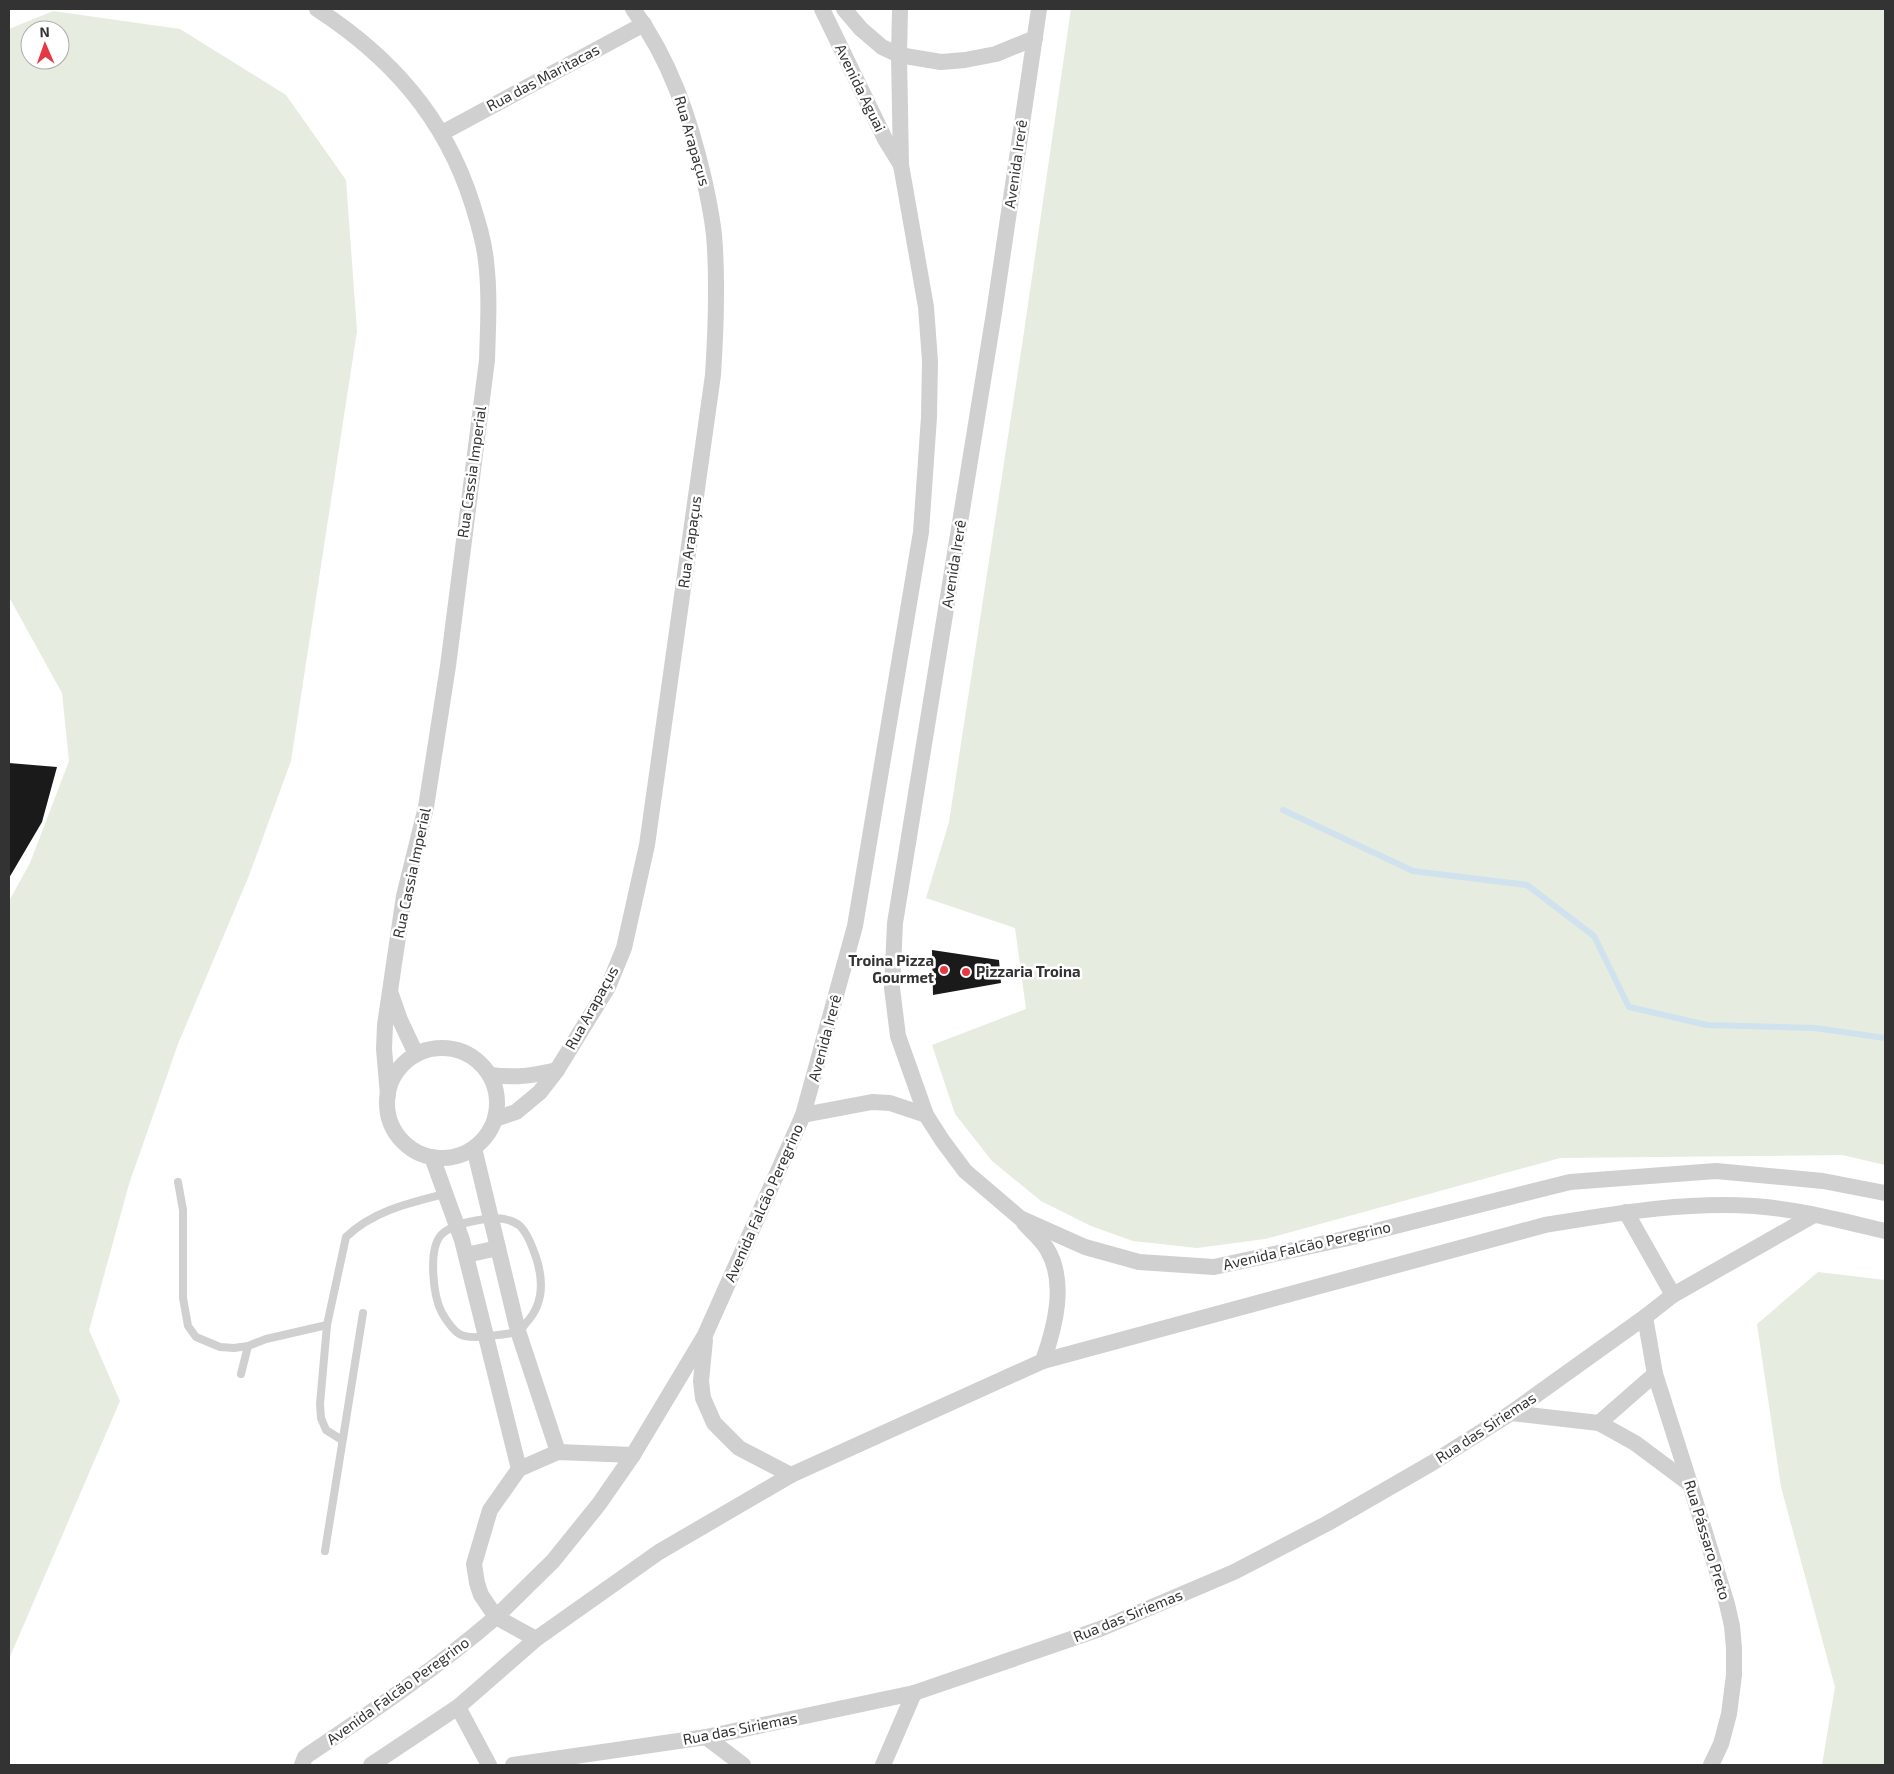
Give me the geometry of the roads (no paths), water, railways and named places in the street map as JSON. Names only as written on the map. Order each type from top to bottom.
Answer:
[{"type":"street","name":"Rua Cassia Imperial","points":[[317,9],[341,24],[370,47],[420,101],[442,132],[462,172],[483,239],[488,286],[487,360],[448,666],[426,807],[404,896],[390,992],[384,1049],[388,1095]]},
{"type":"street","name":"Rua Arapaçus","points":[[495,1119],[516,1112],[530,1102],[557,1070],[608,987],[624,948],[647,845],[713,375],[716,326],[714,234],[698,154],[679,94],[662,55],[633,9]]},
{"type":"street","name":"Avenida Aguai","points":[[822,9],[885,139],[902,166]]},
{"type":"street","name":"Avenida Aguai","points":[[844,9],[861,29],[882,47],[898,55]]},
{"type":"street","points":[[900,9],[898,55],[902,166]]},
{"type":"street","name":"Avenida Irerê","points":[[926,1115],[898,1036],[892,988],[895,923],[994,313],[1039,9]]},
{"type":"street","name":"Rua das Maritacas","points":[[442,132],[644,24]]},
{"type":"street","points":[[898,55],[941,62],[965,60],[996,54],[1035,38]]},
{"type":"street","name":"Avenida Irerê","points":[[803,1115],[855,926],[921,532],[929,417],[930,361],[926,307],[902,166]]},
{"type":"street","name":"Rua Cassia Imperial","points":[[390,992],[400,1020],[416,1054]]},
{"type":"street","points":[[449,1048],[466,1053],[480,1062],[490,1075],[496,1089],[498,1104],[495,1119],[487,1135],[474,1148],[460,1155],[446,1158],[432,1157],[416,1151],[403,1141],[393,1128],[388,1112],[388,1095],[393,1079],[402,1065],[416,1054],[432,1049],[449,1048]]},
{"type":"street","points":[[490,1075],[510,1078],[529,1077],[557,1070]]},
{"type":"street","name":"Avenida Falcão Peregrino","points":[[302,1765],[305,1757],[422,1677],[459,1650],[496,1618],[553,1561],[599,1504],[633,1455],[706,1335],[803,1115],[872,1102],[890,1103],[926,1115],[965,1171],[1020,1218],[1085,1247],[1139,1262],[1214,1267],[1344,1239],[1570,1182],[1716,1171],[1823,1181],[1885,1193]]},
{"type":"street","points":[[474,1148],[518,1331],[558,1452]]},
{"type":"street","points":[[432,1157],[466,1255],[519,1469]]},
{"type":"street","points":[[370,1765],[458,1707],[536,1639],[658,1552],[791,1475],[1043,1361],[1545,1225],[1626,1212],[1693,1206],[1754,1206],[1814,1215],[1885,1231]]},
{"type":"street","points":[[1626,1212],[1673,1295]]},
{"type":"street","name":"Rua das Siriemas","points":[[513,1765],[706,1737],[914,1694],[1100,1629],[1234,1572],[1328,1524],[1432,1463],[1511,1413],[1673,1295],[1814,1215]]},
{"type":"street","points":[[1020,1218],[1047,1249],[1057,1276],[1057,1304],[1043,1361]]},
{"type":"street","points":[[466,1255],[498,1248]]},
{"type":"street","name":"Rua Pássaro Preto","points":[[1645,1317],[1654,1374],[1727,1604],[1734,1648],[1734,1674],[1730,1714],[1721,1744],[1711,1765]]},
{"type":"street","points":[[706,1335],[701,1381],[703,1398],[714,1423],[739,1448],[791,1475]]},
{"type":"street","points":[[1599,1423],[1654,1374]]},
{"type":"street","points":[[1511,1413],[1599,1423],[1635,1443],[1690,1484]]},
{"type":"street","points":[[536,1639],[496,1618],[481,1595],[474,1564],[490,1510],[519,1469],[558,1452],[633,1455]]},
{"type":"street","points":[[883,1765],[914,1694]]},
{"type":"street","points":[[458,1707],[489,1765]]},
{"type":"street","points":[[706,1737],[742,1765]]},
{"type":"lane","points":[[178,1182],[183,1210],[183,1298],[188,1326],[196,1337],[220,1347],[234,1348],[327,1325]]},
{"type":"lane","points":[[342,1440],[326,1430],[321,1418],[320,1404],[327,1325],[346,1237],[356,1227],[392,1208],[444,1194]]},
{"type":"lane","points":[[491,1218],[503,1218],[519,1225],[530,1239],[538,1261],[542,1283],[540,1301],[533,1316],[518,1331],[485,1337],[460,1335],[452,1330],[435,1292],[434,1262],[436,1246],[442,1235],[457,1225],[491,1218]]},
{"type":"lane","points":[[325,1551],[362,1313]]},
{"type":"lane","points":[[242,1374],[248,1346]]},
{"type":"waterway","points":[[1283,810],[1413,871],[1527,885],[1594,936],[1629,1007],[1707,1025],[1815,1028],[1885,1038]]},
{"type":"place","name":"Troina Pizza Gourmet","points":[[944,970]]},
{"type":"place","name":"Pizzaria Troina","points":[[966,972]]}]
